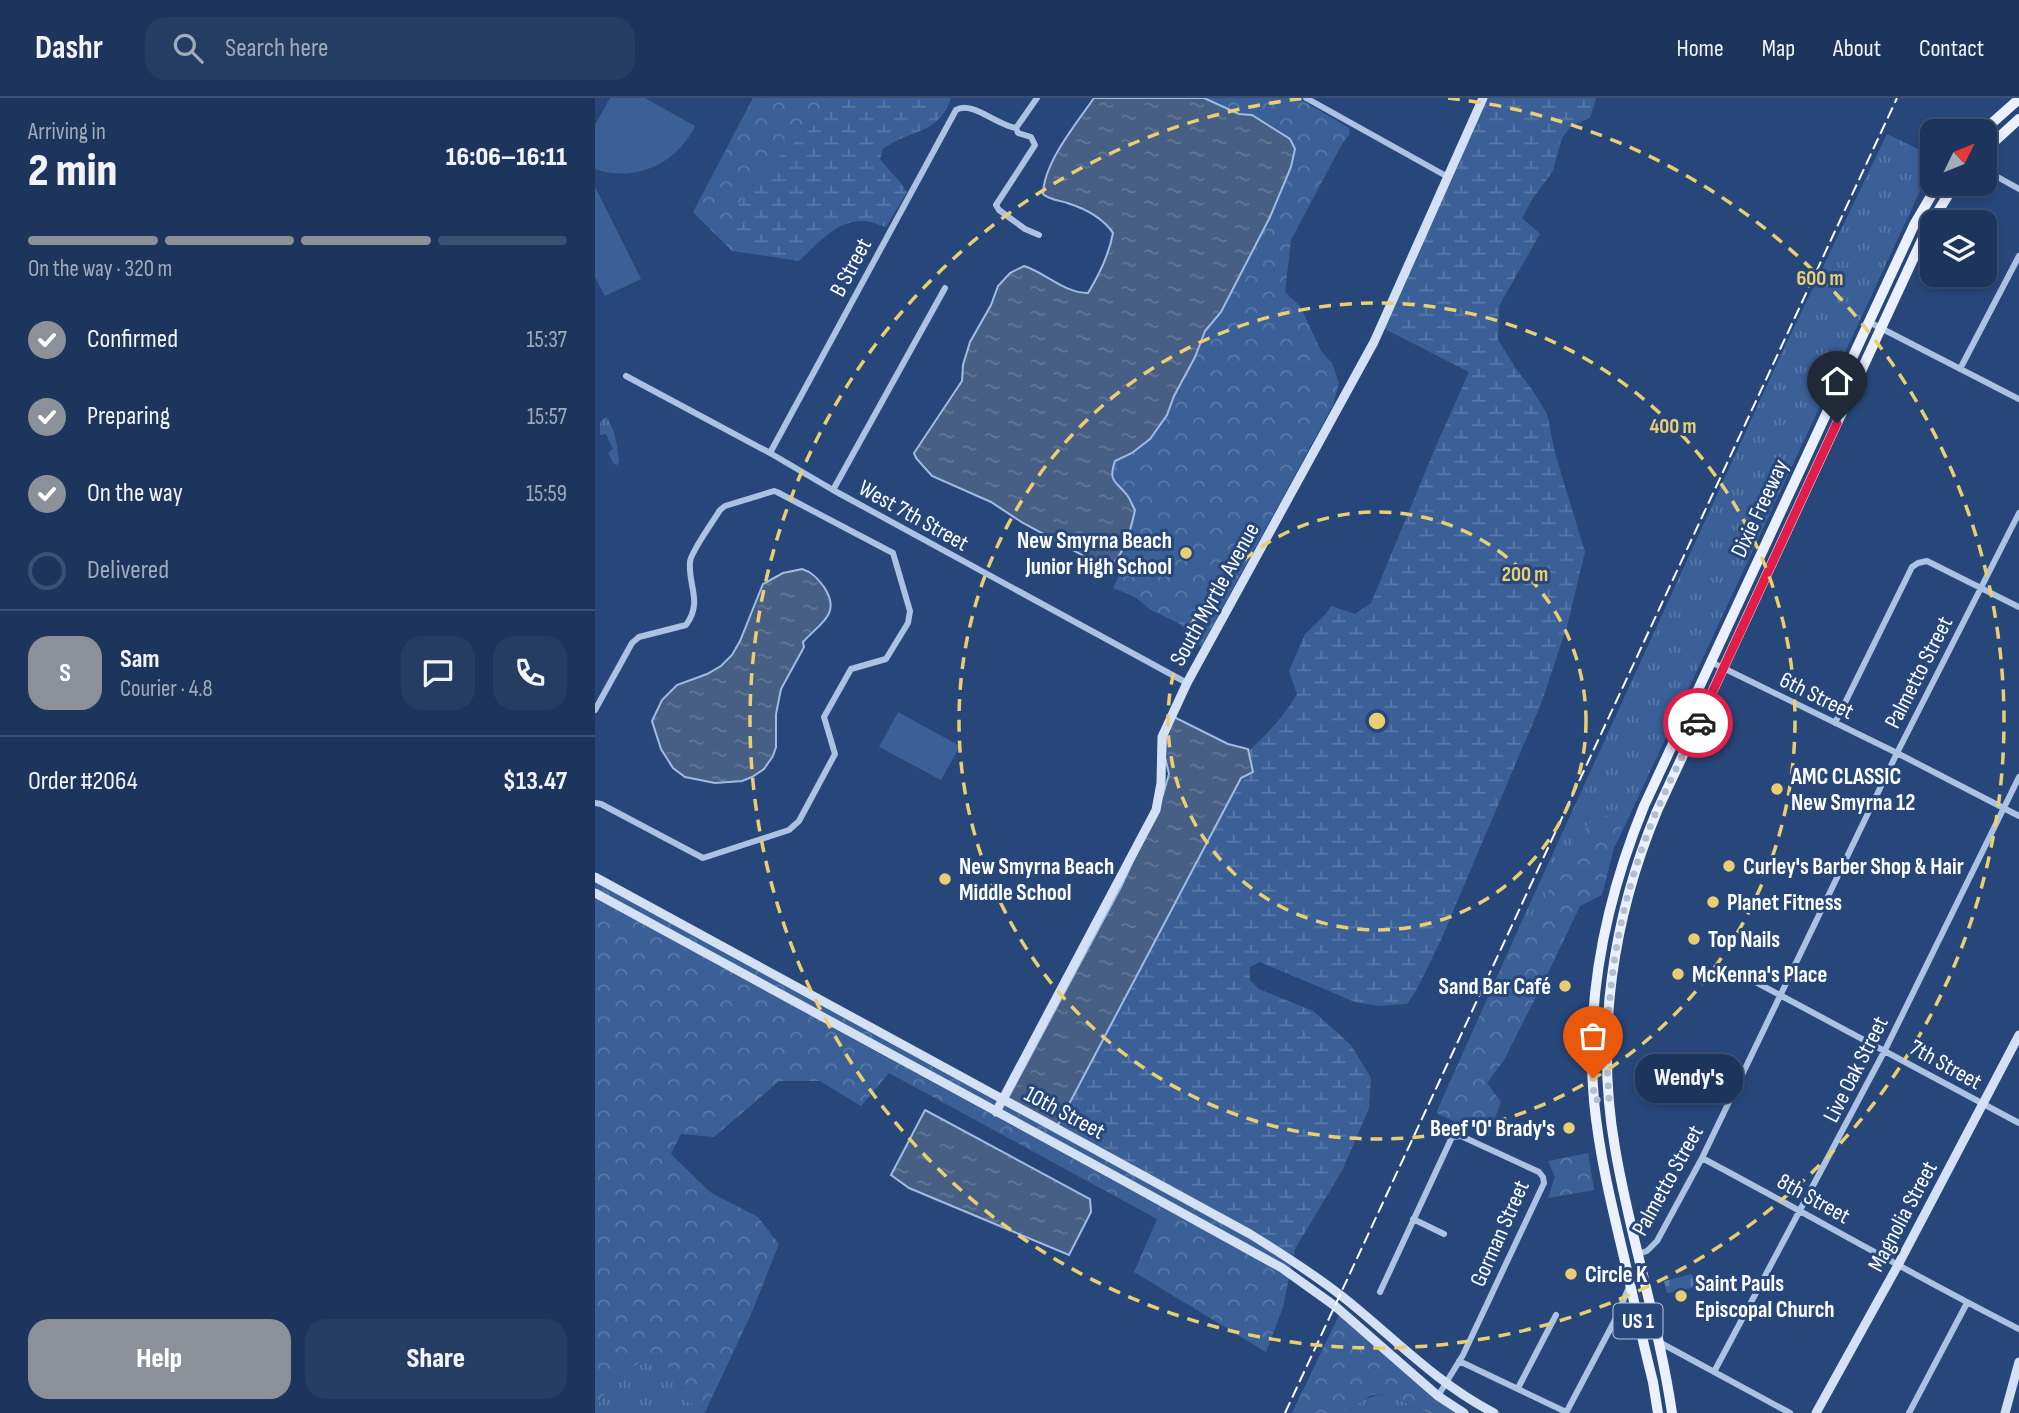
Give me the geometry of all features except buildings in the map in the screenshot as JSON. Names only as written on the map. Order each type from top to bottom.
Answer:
[{"type":"main road","points":[[1996,119],[2019,99]]},
{"type":"main road","points":[[1997,139],[2019,119]]},
{"type":"main road","name":"Dixie Freeway","points":[[1711,662],[1914,225],[1931,196]]},
{"type":"main road","name":"Dixie Freeway","points":[[1723,668],[1934,215],[1947,196]]},
{"type":"main road","name":"US 1","points":[[1658,1413],[1601,1151],[1594,1100],[1592,1052],[1597,979],[1611,905],[1627,850],[1655,782],[1711,662]]},
{"type":"main road","name":"US 1","points":[[1672,1413],[1618,1166],[1609,1099],[1607,1051],[1611,984],[1624,911],[1648,833],[1723,668]]},
{"type":"main road","points":[[1617,1230],[1627,1245],[1638,1254]]},
{"type":"main road","points":[[1624,1259],[1643,1278]]},
{"type":"street","points":[[1037,98],[1016,128],[1018,133],[1031,137],[1035,145],[996,205],[1025,229],[1039,235]]},
{"type":"street","points":[[1305,98],[1448,177]]},
{"type":"street","name":"South Myrtle Avenue","points":[[996,1112],[1156,810],[1165,726],[1374,342],[1483,98]]},
{"type":"street","name":"B Street","points":[[770,453],[950,118],[960,107],[968,107],[1016,128]]},
{"type":"street","points":[[1997,176],[2019,188]]},
{"type":"street","points":[[1960,369],[2019,256]]},
{"type":"street","points":[[833,490],[945,288]]},
{"type":"street","points":[[1869,322],[2019,399]]},
{"type":"street","name":"West 7th Street","points":[[626,376],[1187,682]]},
{"type":"street","points":[[1792,489],[1804,494]]},
{"type":"street","points":[[595,710],[632,643],[639,637],[686,625],[690,620],[695,604],[689,559],[725,506],[774,491],[893,553],[910,611],[908,623],[886,659],[851,670],[824,717],[835,754],[799,821],[789,830],[703,858],[595,803]]},
{"type":"street","name":"Palmetto Street","points":[[1638,1254],[1647,1251],[1657,1241],[1702,1158],[1897,753],[2019,513]]},
{"type":"street","points":[[1835,723],[1912,568],[1918,563],[1927,561],[2019,607]]},
{"type":"street","name":"6th Street","points":[[1711,662],[2019,816]]},
{"type":"street","name":"Live Oak Street","points":[[1714,1372],[1885,1050],[2019,777]]},
{"type":"street","points":[[1655,782],[1668,787]]},
{"type":"street","name":"10th Street","points":[[595,877],[1250,1234],[1315,1275],[1422,1365],[1494,1413]]},
{"type":"street","name":"10th Street","points":[[595,893],[1282,1268],[1357,1326],[1438,1396],[1464,1413]]},
{"type":"street","points":[[1611,905],[1624,911]]},
{"type":"street","name":"7th Street","points":[[1735,971],[2019,1123]]},
{"type":"street","name":"Magnolia Street","points":[[1816,1413],[1898,1265],[2019,1035]]},
{"type":"street","points":[[1592,1052],[1607,1051]]},
{"type":"street","points":[[1594,1100],[1609,1099]]},
{"type":"street","name":"Gorman Street","points":[[1380,1292],[1452,1137],[1461,1136],[1539,1172],[1543,1177],[1544,1183],[1459,1361],[1438,1396]]},
{"type":"street","name":"8th Street","points":[[1702,1158],[2019,1329]]},
{"type":"street","points":[[1413,1219],[1444,1234]]},
{"type":"street","points":[[1309,1287],[1315,1275]]},
{"type":"street","points":[[1459,1361],[1566,1413],[1615,1320],[1630,1285]]},
{"type":"street","points":[[1909,1413],[1967,1303]]},
{"type":"street","points":[[1518,1388],[1556,1315]]},
{"type":"street","points":[[1357,1326],[1365,1316]]},
{"type":"street","points":[[1615,1320],[1641,1334]]},
{"type":"street","points":[[1658,1342],[1790,1413]]},
{"type":"street","points":[[2005,1413],[2019,1362]]},
{"type":"green space","points":[[610,98],[645,98],[695,126],[677,151],[653,167],[625,174],[595,169],[595,125]]},
{"type":"green space","points":[[753,98],[840,98],[773,162],[742,199],[737,240],[753,254],[732,251],[693,212]]},
{"type":"green space","points":[[840,98],[951,98],[939,119],[931,125],[883,149],[880,159],[907,192],[886,227],[867,221],[845,224],[828,234],[799,261],[753,254],[737,240],[734,214],[742,199],[773,162]]},
{"type":"green space","points":[[1204,98],[1298,98],[1349,128],[1350,134],[1342,144],[1291,240],[1285,292],[1300,306],[1321,351],[1332,363],[1339,383],[1333,405],[1201,647],[1180,624],[1151,610],[1135,597],[1113,588],[1123,567],[1119,553],[1126,494],[1114,479],[1115,460],[1132,453],[1150,439],[1167,415],[1205,331],[1221,312],[1270,217],[1291,166],[1295,149],[1290,139],[1252,115],[1239,114]]},
{"type":"green space","points":[[1483,98],[1596,98],[1590,118],[1571,126],[1562,138],[1553,171],[1522,218],[1540,234],[1499,306],[1498,340],[1547,414],[1555,453],[1585,552],[1567,626],[1541,704],[1440,942],[1407,1004],[1379,1006],[1355,1002],[1260,962],[1250,967],[1250,980],[1259,989],[1313,1011],[1351,1045],[1371,1078],[1369,1108],[1343,1169],[1295,1249],[1294,1256],[1058,1125],[1241,778],[1253,772],[1248,749],[1276,723],[1297,694],[1289,671],[1305,634],[1331,606],[1355,614],[1371,603],[1469,372],[1381,327]]},
{"type":"green space","points":[[1887,134],[1920,150],[1920,191],[1622,832],[1619,821],[1597,816],[1575,838],[1567,864],[1553,877],[1538,917],[1521,923],[1786,344]]},
{"type":"green space","points":[[595,187],[641,279],[605,296],[595,277]]},
{"type":"green space","points":[[606,417],[615,438],[619,462],[617,465],[608,453],[613,449],[606,434],[600,435],[600,422]]},
{"type":"green space","points":[[898,712],[960,746],[941,780],[879,747]]},
{"type":"green space","points":[[1597,816],[1611,816],[1620,821],[1622,832],[1614,848],[1602,895],[1580,906],[1504,1060],[1487,1083],[1501,1102],[1488,1137],[1436,1113],[1521,923],[1538,917],[1553,877],[1567,864],[1575,838]]},
{"type":"green space","points":[[595,882],[998,1102],[995,1107],[595,889]]},
{"type":"green space","points":[[595,898],[1279,1271],[1289,1278],[1283,1307],[1266,1352],[1134,1272],[1157,1219],[889,1073],[861,1106],[820,1081],[779,1081],[714,1137],[681,1134],[671,1154],[710,1192],[758,1217],[779,1244],[752,1312],[707,1408],[686,1402],[672,1370],[651,1356],[619,1378],[595,1409]]},
{"type":"green space","points":[[1005,1105],[1248,1237],[1292,1264],[1291,1270],[1002,1110]]},
{"type":"green space","points":[[1588,1153],[1594,1190],[1548,1198],[1555,1177],[1548,1161]]},
{"type":"green space","points":[[1692,1274],[1695,1287],[1667,1293],[1664,1281]]},
{"type":"green space","points":[[1339,1315],[1433,1398],[1457,1413],[1427,1413],[1388,1394],[1371,1395],[1348,1413],[1292,1413]]},
{"type":"green space","points":[[651,1355],[671,1368],[680,1389],[701,1407],[707,1408],[705,1413],[595,1413],[595,1409],[613,1384],[633,1366]]},
{"type":"green space","points":[[1388,1394],[1427,1413],[1348,1413],[1366,1399]]},
{"type":"water","points":[[1094,98],[1204,98],[1239,114],[1252,115],[1290,139],[1295,149],[1291,167],[1270,217],[1221,312],[1205,331],[1167,415],[1150,439],[1132,453],[1115,461],[1113,477],[1135,510],[1121,553],[1109,566],[1102,569],[991,502],[932,476],[914,453],[962,381],[963,365],[970,342],[991,305],[998,286],[1010,273],[1024,266],[1071,290],[1088,293],[1100,272],[1113,233],[1105,223],[1088,212],[1043,194],[1055,156]]},
{"type":"water","points":[[802,569],[815,576],[824,587],[831,604],[830,611],[827,618],[803,642],[804,647],[781,689],[773,756],[764,769],[742,781],[715,783],[685,777],[673,768],[661,749],[652,721],[662,700],[677,685],[707,674],[721,666],[732,655],[763,584],[783,573]]},
{"type":"water","points":[[1174,717],[1228,744],[1248,749],[1253,772],[1241,778],[1058,1125],[1008,1098],[1122,885],[1163,795],[1169,774],[1165,757],[1166,737]]},
{"type":"water","points":[[925,1110],[1090,1199],[1091,1212],[1069,1255],[909,1188],[891,1175]]},
{"type":"railway","points":[[1285,1413],[1897,98]]},
{"type":"way so far","points":[[1593,1078],[1594,1100],[1609,1099],[1608,1016],[1614,958],[1624,911],[1648,833],[1698,723]]},
{"type":"place","name":"New Smyrna Beach Junior High School","points":[[1186,553]]},
{"type":"place","name":"AMC CLASSIC New Smyrna 12","points":[[1777,789]]},
{"type":"place","name":"Curley's Barber Shop & Hair","points":[[1729,866]]},
{"type":"place","name":"New Smyrna Beach Middle School","points":[[945,879]]},
{"type":"place","name":"Planet Fitness","points":[[1713,902]]},
{"type":"place","name":"Top Nails","points":[[1694,939]]},
{"type":"place","name":"McKenna's Place","points":[[1678,974]]},
{"type":"place","name":"Sand Bar Café","points":[[1565,986]]},
{"type":"place","name":"Wendy's","points":[[1593,1078]]},
{"type":"place","name":"Beef 'O' Brady's","points":[[1569,1128]]},
{"type":"place","name":"Circle K","points":[[1571,1274]]},
{"type":"place","name":"Saint Pauls Episcopal Church","points":[[1681,1296]]},
{"type":"route","points":[[1698,723],[1837,423]]}]
